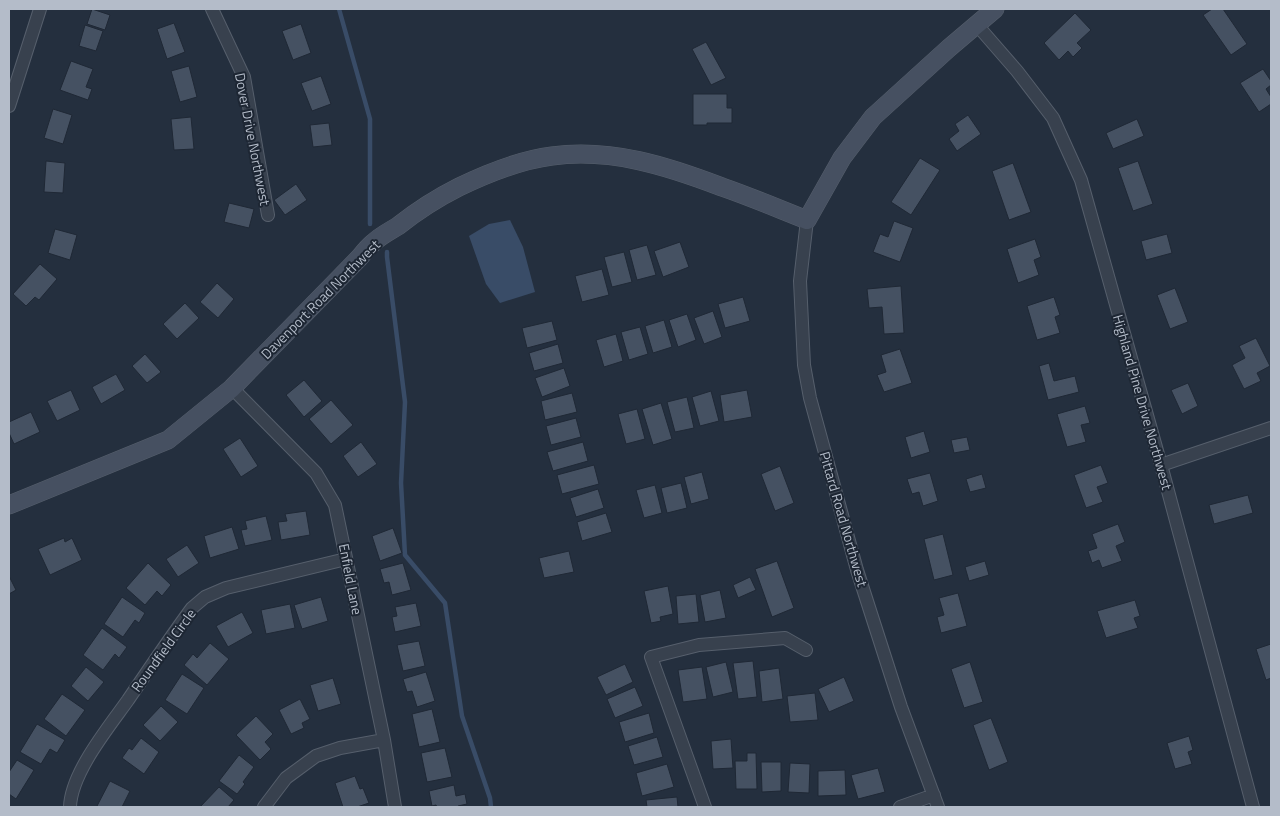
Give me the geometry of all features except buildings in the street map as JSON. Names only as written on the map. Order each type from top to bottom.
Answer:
[{"type":"street","points":[[9,106],[40,9]]},
{"type":"street","name":"Dover Drive Northwest","points":[[212,9],[244,77],[268,215]]},
{"type":"street","points":[[807,220],[842,158],[873,117],[994,9]]},
{"type":"street","name":"Highland Pine Drive Northwest","points":[[977,25],[1017,70],[1053,118],[1081,180],[1161,465],[1253,807]]},
{"type":"street","name":"Davenport Road Northwest","points":[[9,505],[168,440],[232,388],[374,242],[443,195],[472,181],[511,166],[551,156],[570,154],[591,154],[630,159],[681,171],[807,220]]},
{"type":"street","name":"Pittard Road Northwest","points":[[807,220],[800,281],[804,365],[810,398],[857,570],[901,707],[936,801]]},
{"type":"street","name":"Enfield Lane","points":[[232,388],[316,474],[335,505],[384,740],[395,807]]},
{"type":"street","points":[[1161,465],[1271,428]]},
{"type":"street","name":"Roundfield Circle","points":[[70,807],[70,800],[77,779],[91,752],[192,608],[205,597],[226,588],[346,559]]},
{"type":"street","points":[[705,807],[651,657],[699,644],[785,638],[806,650]]},
{"type":"street","points":[[264,807],[286,778],[316,756],[340,748],[384,740]]},
{"type":"street","points":[[900,807],[936,801]]},
{"type":"water","points":[[510,220],[523,247],[535,292],[500,303],[486,284],[469,236],[489,224]]},
{"type":"waterway","points":[[339,9],[370,119],[370,224]]},
{"type":"waterway","points":[[387,252],[405,402],[401,483],[405,555],[445,603],[462,716],[490,798],[491,807]]}]
